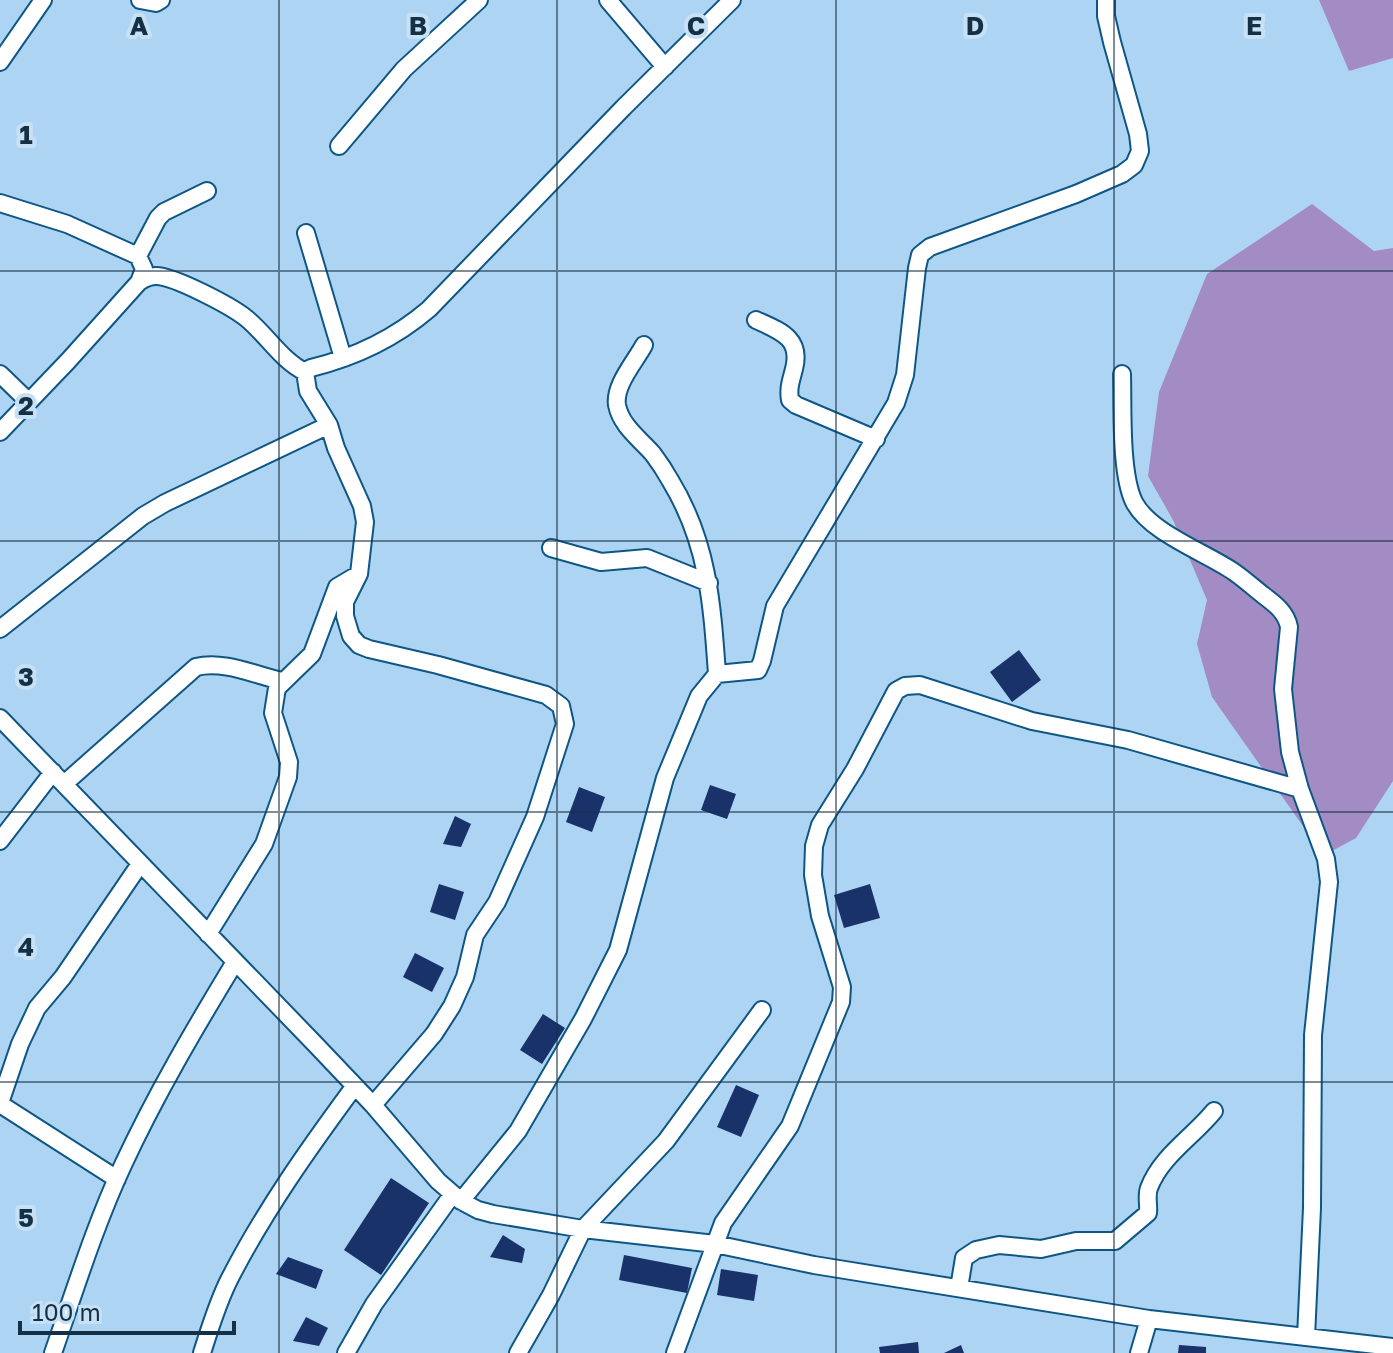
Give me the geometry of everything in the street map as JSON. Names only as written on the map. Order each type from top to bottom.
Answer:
[{"type":"street","points":[[0,62],[43,0]]},
{"type":"street","points":[[140,0],[156,3],[161,0]]},
{"type":"street","points":[[339,146],[404,69],[479,0]]},
{"type":"street","points":[[608,0],[665,67]]},
{"type":"street","points":[[305,372],[393,337],[429,309],[732,0]]},
{"type":"street","points":[[717,674],[758,670],[775,606],[896,403],[905,375],[920,255],[930,247],[1076,194],[1122,174],[1134,165],[1140,151],[1138,134],[1109,29],[1106,0]]},
{"type":"street","points":[[138,256],[158,218],[207,191]]},
{"type":"street","points":[[0,203],[67,224],[138,256],[144,269],[139,282]]},
{"type":"street","points":[[306,233],[343,358]]},
{"type":"street","points":[[0,432],[147,277],[159,276],[231,308],[265,335],[285,359],[305,372],[308,391],[329,425],[362,506],[365,522],[359,574],[345,602],[345,616],[351,636],[359,645],[546,695],[561,706],[565,724],[535,817],[497,902],[475,935],[465,977],[452,1006],[434,1034],[373,1105]]},
{"type":"street","points":[[756,320],[788,334],[793,342],[796,356],[788,389],[790,400],[876,439]]},
{"type":"street","points":[[346,1353],[374,1304],[457,1198],[502,1153],[526,1118],[583,1019],[618,950],[665,778],[699,696],[717,674],[709,583],[695,529],[671,482],[654,456],[622,419],[617,404],[617,391],[644,345]]},
{"type":"street","points":[[0,374],[29,402]]},
{"type":"street","points":[[1122,374],[1127,486],[1136,505],[1168,533],[1233,572],[1275,604],[1287,618],[1283,679],[1285,717],[1300,789],[1329,867],[1313,1035],[1312,1208],[1306,1337]]},
{"type":"street","points":[[0,629],[143,516],[329,425]]},
{"type":"street","points":[[551,548],[601,562],[647,558],[709,583]]},
{"type":"street","points":[[208,934],[264,844],[288,777],[289,762],[273,713],[274,697],[282,681],[312,654],[337,587],[359,574]]},
{"type":"street","points":[[0,841],[59,778],[196,667],[221,666],[282,681]]},
{"type":"street","points":[[675,1353],[731,1208],[790,1126],[841,1002],[842,987],[820,916],[813,875],[814,846],[820,825],[855,769],[896,691],[905,686],[920,685],[1032,721],[1128,740],[1300,789]]},
{"type":"street","points":[[0,718],[373,1105],[457,1198],[493,1214],[583,1229],[715,1244],[814,1265],[1149,1319],[1393,1347]]},
{"type":"street","points":[[117,1179],[0,1103],[20,1044],[37,1008],[63,977],[140,864]]},
{"type":"street","points":[[53,1353],[117,1179],[178,1057],[235,962]]},
{"type":"street","points":[[518,1353],[583,1229],[666,1141],[762,1010]]},
{"type":"street","points":[[202,1353],[229,1280],[265,1217],[302,1158],[354,1087]]},
{"type":"street","points":[[959,1288],[964,1258],[976,1250],[999,1245],[1041,1249],[1076,1241],[1106,1243],[1120,1238],[1148,1213],[1149,1188],[1166,1159],[1195,1134],[1214,1111]]},
{"type":"street","points":[[1139,1353],[1149,1319]]},
{"type":"street","points":[[1282,1353],[1284,1334]]},
{"type":"shaded area","points":[[1319,0],[1393,0],[1393,58],[1349,71]]},
{"type":"shaded area","points":[[1312,204],[1374,251],[1393,248],[1393,781],[1356,838],[1332,851],[1312,839],[1212,697],[1197,644],[1207,600],[1173,520],[1148,476],[1159,392],[1207,274]]},
{"type":"building","points":[[1019,650],[1041,680],[1012,702],[990,672]]},
{"type":"building","points":[[710,785],[736,794],[727,819],[701,810]]},
{"type":"building","points":[[579,787],[605,797],[592,832],[566,822]]},
{"type":"building","points":[[455,816],[471,824],[461,847],[443,844]]},
{"type":"building","points":[[439,884],[464,892],[455,920],[430,912]]},
{"type":"building","points":[[870,884],[880,918],[844,928],[834,895]]},
{"type":"building","points":[[415,953],[444,968],[432,992],[403,977]]},
{"type":"building","points":[[543,1014],[565,1028],[542,1064],[520,1050]]},
{"type":"building","points":[[736,1085],[759,1095],[741,1137],[717,1127]]},
{"type":"building","points":[[391,1178],[429,1203],[381,1275],[344,1250]]},
{"type":"building","points":[[503,1235],[525,1249],[522,1263],[490,1257]]},
{"type":"building","points":[[624,1255],[692,1268],[687,1293],[619,1280]]},
{"type":"building","points":[[288,1257],[323,1270],[316,1289],[276,1274]]},
{"type":"building","points":[[721,1269],[758,1275],[754,1301],[717,1295]]},
{"type":"building","points":[[306,1317],[328,1328],[319,1346],[293,1341]]},
{"type":"building","points":[[918,1342],[919,1353],[880,1353],[879,1347]]},
{"type":"building","points":[[961,1345],[964,1353],[944,1353]]},
{"type":"building","points":[[1179,1345],[1206,1347],[1206,1353],[1178,1353]]}]
